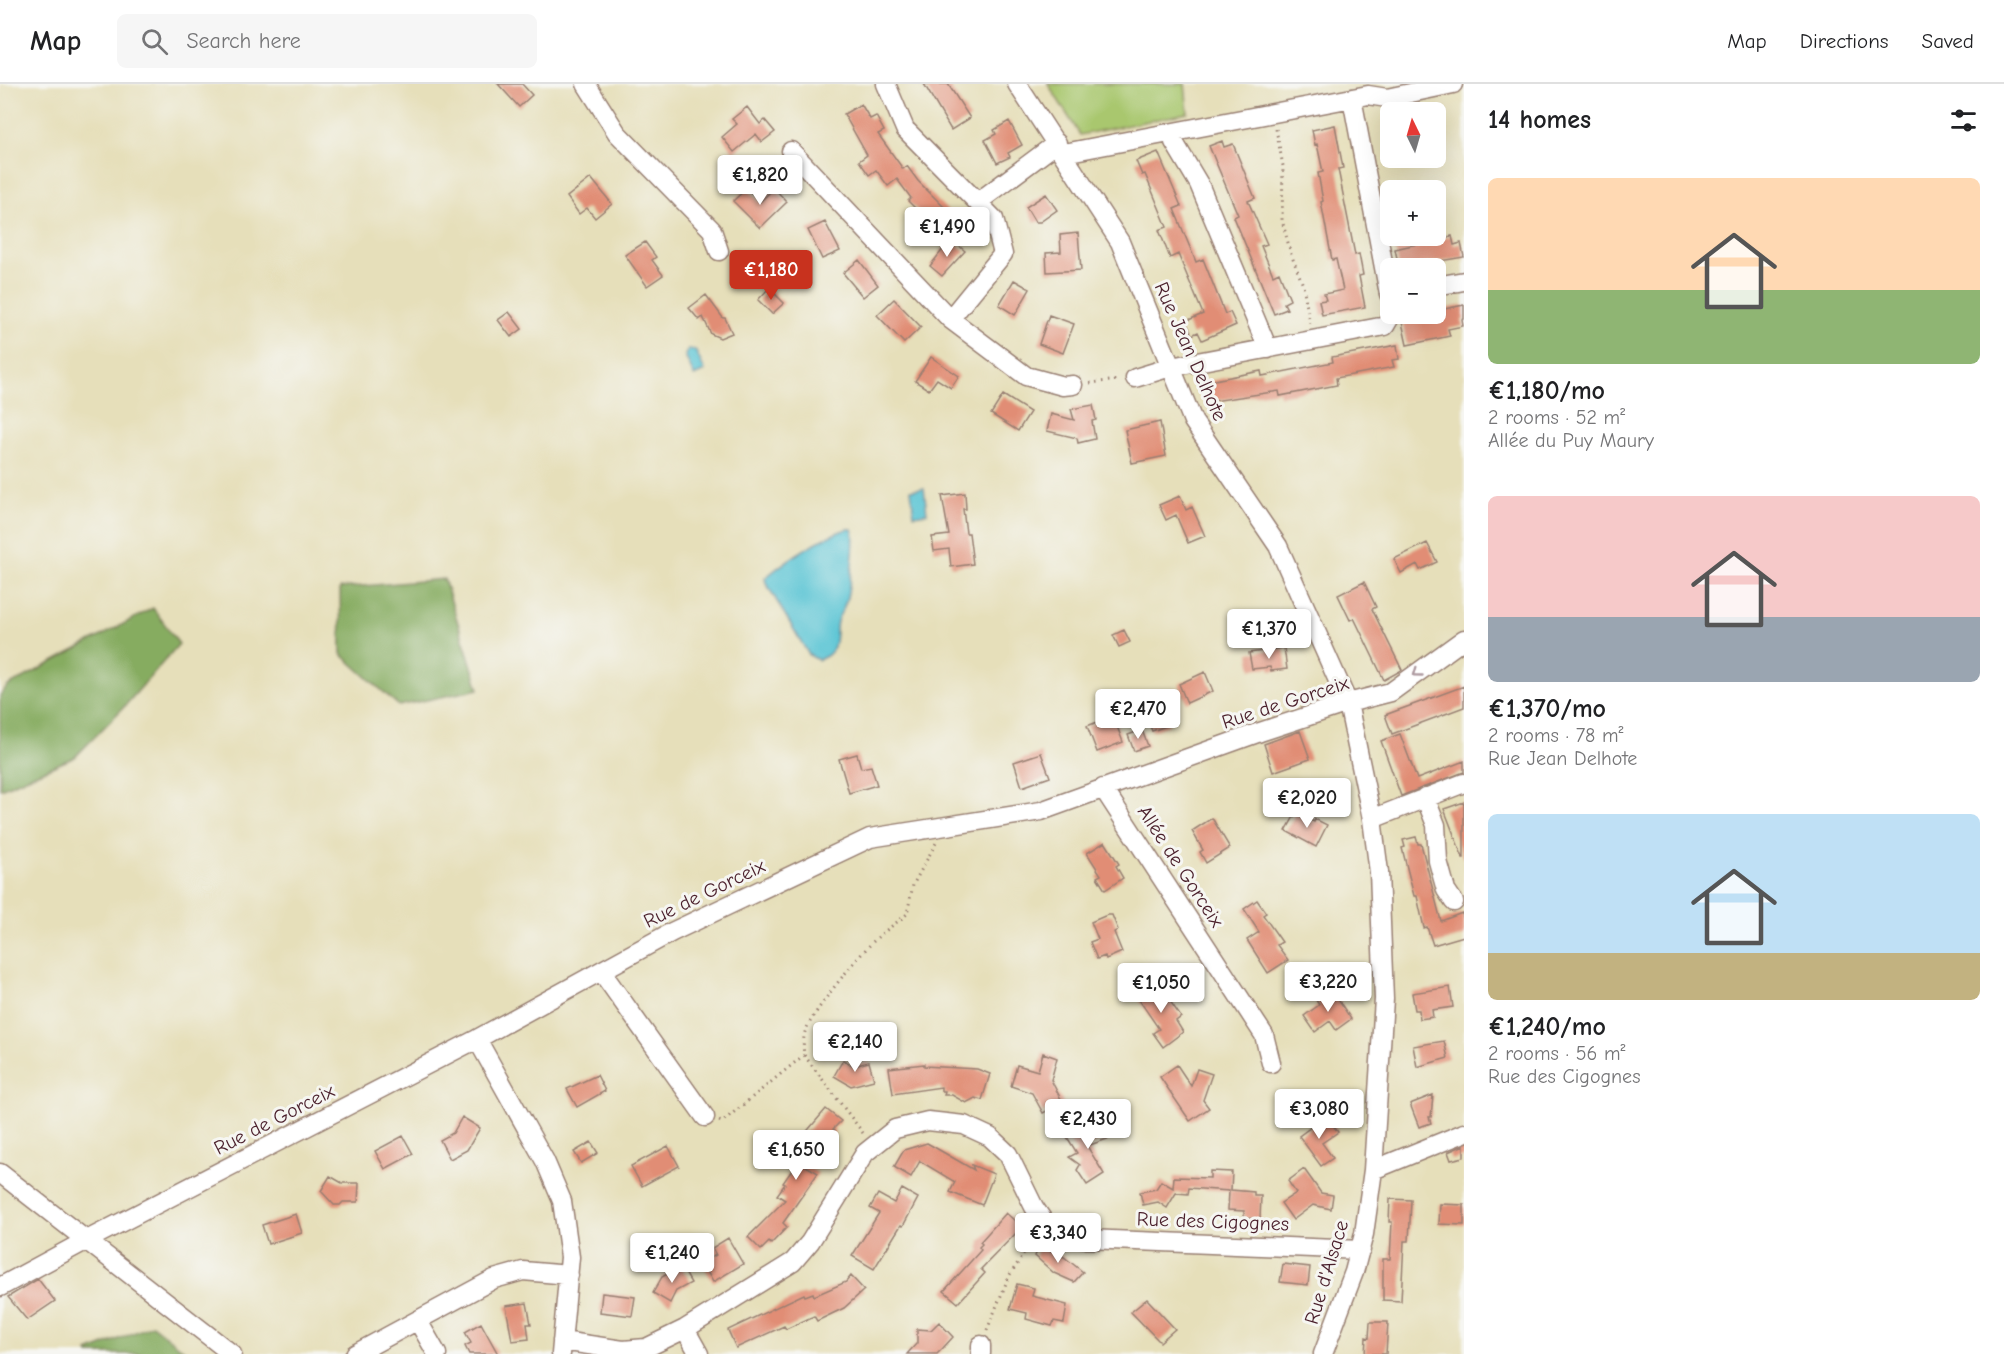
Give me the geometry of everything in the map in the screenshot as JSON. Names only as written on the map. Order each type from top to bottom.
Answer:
[{"type":"street","points":[[586,84],[617,133],[712,230],[719,251]]},
{"type":"street","points":[[886,84],[905,129],[994,219],[1003,254],[950,319]]},
{"type":"street","name":"Rue Jean Delhote","points":[[1017,84],[1061,148],[1119,242],[1193,421],[1278,546],[1348,703]]},
{"type":"street","points":[[1360,97],[1384,84]]},
{"type":"street","points":[[978,202],[1061,148],[1173,133],[1274,112],[1360,97],[1386,98],[1453,84]]},
{"type":"street","points":[[1360,97],[1384,258]]},
{"type":"street","points":[[1173,133],[1174,142],[1199,184],[1268,349]]},
{"type":"street","points":[[792,151],[950,319],[1026,376],[1063,386],[1073,385]]},
{"type":"street","points":[[1446,284],[1464,280]]},
{"type":"street","points":[[1135,378],[1171,367],[1386,324]]},
{"type":"street","name":"Rue de Gorceix","points":[[0,1287],[477,1040],[672,932],[870,838],[1041,811],[1348,703],[1391,692],[1464,639]]},
{"type":"street","name":"Rue d'Alsace","points":[[1323,1354],[1361,1250],[1373,1170],[1384,999],[1379,872],[1372,819],[1348,703]]},
{"type":"street","points":[[1372,819],[1464,783]]},
{"type":"street","name":"Allée de Gorceix","points":[[1103,788],[1264,1035],[1271,1063]]},
{"type":"street","points":[[1425,797],[1436,825],[1438,861],[1446,890],[1454,902]]},
{"type":"street","points":[[601,971],[705,1117]]},
{"type":"street","points":[[477,1040],[545,1161],[562,1201],[569,1247],[569,1275],[561,1348],[623,1350],[646,1348],[685,1329],[793,1262],[810,1242],[865,1153],[895,1129],[928,1121],[964,1125],[990,1137],[1008,1154],[1034,1207],[1045,1223]]},
{"type":"street","points":[[1373,1170],[1464,1132]]},
{"type":"street","points":[[0,1173],[232,1354]]},
{"type":"street","name":"Rue des Cigognes","points":[[1045,1223],[1063,1234],[1087,1239],[1361,1250]]},
{"type":"street","points":[[355,1354],[494,1279],[523,1271],[569,1275]]},
{"type":"street","points":[[418,1320],[437,1354]]},
{"type":"street","points":[[685,1329],[699,1354]]},
{"type":"path","points":[[1274,112],[1282,166],[1282,219],[1291,254],[1303,285],[1313,340]]},
{"type":"path","points":[[1073,385],[1135,378]]},
{"type":"path","points":[[873,1147],[804,1055],[805,1032],[813,1016],[852,965],[877,938],[907,914],[913,885],[945,826]]},
{"type":"path","points":[[705,1117],[722,1122],[804,1055]]},
{"type":"path","points":[[981,1350],[1009,1276],[1045,1223]]},
{"type":"green space","points":[[1048,84],[1185,84],[1188,113],[1080,135]]},
{"type":"green space","points":[[444,579],[479,689],[399,706],[341,654],[340,588]]},
{"type":"green space","points":[[153,608],[179,644],[124,707],[75,757],[0,789],[0,695],[8,686]]},
{"type":"green space","points":[[152,1325],[189,1354],[89,1354],[88,1352]]},
{"type":"water","points":[[688,349],[695,350],[705,371],[694,376],[685,355]]},
{"type":"water","points":[[924,488],[927,513],[914,515],[911,490]]},
{"type":"water","points":[[847,529],[852,529],[854,543],[847,598],[837,621],[833,649],[828,655],[818,660],[809,655],[765,578],[804,550]]},
{"type":"building","points":[[498,84],[522,84],[532,95],[519,107]]},
{"type":"building","points":[[924,84],[948,84],[970,118],[951,130]]},
{"type":"building","points":[[861,104],[870,119],[876,116],[884,131],[878,134],[903,169],[907,166],[918,181],[949,212],[930,231],[919,219],[922,215],[908,201],[911,198],[897,179],[888,186],[876,170],[869,175],[859,161],[867,155],[844,114]]},
{"type":"building","points":[[747,107],[760,124],[765,120],[775,132],[762,142],[756,134],[734,152],[722,137],[737,124],[732,119]]},
{"type":"building","points":[[1009,121],[1022,145],[1008,153],[1010,157],[997,163],[985,140],[996,134],[994,130]]},
{"type":"building","points":[[1335,125],[1343,168],[1338,169],[1355,255],[1359,254],[1363,275],[1359,276],[1365,307],[1322,315],[1319,301],[1326,300],[1324,294],[1343,290],[1336,259],[1332,260],[1318,173],[1323,172],[1312,130]]},
{"type":"building","points":[[1222,141],[1224,147],[1233,144],[1255,198],[1248,201],[1267,244],[1261,246],[1273,275],[1279,272],[1290,300],[1284,303],[1287,309],[1274,314],[1234,217],[1238,215],[1209,146]]},
{"type":"building","points":[[1158,152],[1181,206],[1174,209],[1196,262],[1203,259],[1225,314],[1230,312],[1236,325],[1202,340],[1198,332],[1192,335],[1186,321],[1203,314],[1178,254],[1170,258],[1159,230],[1167,227],[1145,174],[1142,175],[1136,161]]},
{"type":"building","points":[[591,178],[612,204],[595,218],[587,208],[579,214],[567,197]]},
{"type":"building","points":[[747,188],[760,202],[774,188],[787,202],[760,228],[733,201]]},
{"type":"building","points":[[1046,194],[1057,210],[1040,222],[1035,222],[1026,207]]},
{"type":"building","points":[[825,222],[840,251],[822,259],[808,230]]},
{"type":"building","points":[[1078,233],[1081,270],[1047,272],[1046,253],[1061,252],[1060,235]]},
{"type":"building","points":[[1452,236],[1454,245],[1461,243],[1464,257],[1446,260],[1446,258],[1397,258],[1395,249],[1408,246],[1446,246],[1446,237]]},
{"type":"building","points":[[951,239],[965,251],[942,276],[930,266]]},
{"type":"building","points":[[645,242],[656,257],[652,260],[663,275],[647,286],[625,255]]},
{"type":"building","points":[[859,260],[878,285],[863,297],[843,273]]},
{"type":"building","points":[[1014,280],[1030,289],[1015,315],[999,305]]},
{"type":"building","points":[[769,288],[784,303],[772,314],[758,300]]},
{"type":"building","points":[[706,295],[725,318],[732,333],[720,338],[711,334],[703,317],[699,320],[689,308]]},
{"type":"building","points":[[894,299],[921,327],[904,343],[877,315]]},
{"type":"building","points":[[1464,305],[1463,326],[1448,329],[1450,336],[1407,345],[1402,324],[1446,324],[1446,309]]},
{"type":"building","points":[[509,312],[522,329],[511,337],[498,320]]},
{"type":"building","points":[[1049,315],[1074,324],[1063,353],[1039,344]]},
{"type":"building","points":[[1397,345],[1399,359],[1392,360],[1394,367],[1336,378],[1337,385],[1280,396],[1279,391],[1207,402],[1204,382],[1261,371],[1262,376],[1333,362],[1332,357]]},
{"type":"building","points":[[931,357],[959,376],[951,388],[937,379],[929,390],[915,381]]},
{"type":"building","points":[[1003,395],[1030,412],[1018,431],[991,414]]},
{"type":"building","points":[[1093,405],[1096,420],[1092,421],[1095,439],[1078,443],[1077,438],[1047,431],[1051,414],[1074,420],[1071,409]]},
{"type":"building","points":[[1160,422],[1166,456],[1132,463],[1125,430]]},
{"type":"building","points":[[965,493],[966,509],[963,509],[973,564],[951,567],[949,549],[934,551],[932,537],[949,535],[942,496]]},
{"type":"building","points":[[1180,496],[1186,510],[1192,507],[1205,536],[1188,543],[1176,515],[1166,520],[1159,505]]},
{"type":"building","points":[[1427,543],[1437,562],[1420,570],[1417,564],[1401,573],[1394,559]]},
{"type":"building","points":[[1364,582],[1376,607],[1372,609],[1402,670],[1384,680],[1354,618],[1350,620],[1338,595]]},
{"type":"building","points":[[1124,630],[1130,642],[1119,647],[1113,635]]},
{"type":"building","points":[[1284,648],[1287,669],[1271,671],[1270,667],[1252,669],[1249,653]]},
{"type":"building","points":[[1205,672],[1213,691],[1187,703],[1179,684]]},
{"type":"building","points":[[1464,686],[1464,707],[1392,734],[1385,715]]},
{"type":"building","points":[[1163,710],[1169,725],[1152,731],[1146,716]]},
{"type":"building","points":[[1113,716],[1123,742],[1097,752],[1087,726]]},
{"type":"building","points":[[1142,730],[1148,746],[1134,751],[1128,735]]},
{"type":"building","points":[[1300,731],[1310,759],[1273,772],[1264,744]]},
{"type":"building","points":[[1400,734],[1417,779],[1464,761],[1464,772],[1401,796],[1381,741]]},
{"type":"building","points":[[1041,753],[1050,777],[1022,787],[1014,762]]},
{"type":"building","points":[[857,754],[861,768],[871,766],[877,785],[849,793],[839,759]]},
{"type":"building","points":[[1464,802],[1464,858],[1463,858],[1444,809]]},
{"type":"building","points":[[1296,813],[1314,822],[1315,819],[1327,825],[1316,847],[1286,831]]},
{"type":"building","points":[[1212,818],[1230,848],[1206,863],[1200,852],[1203,850],[1192,831]]},
{"type":"building","points":[[1416,837],[1418,844],[1421,844],[1441,921],[1462,913],[1464,936],[1433,945],[1427,927],[1424,928],[1402,848],[1405,847],[1403,840]]},
{"type":"building","points":[[1105,842],[1119,864],[1116,866],[1123,878],[1105,890],[1097,877],[1101,875],[1087,853]]},
{"type":"building","points":[[1257,900],[1266,913],[1263,915],[1282,942],[1277,945],[1288,960],[1268,973],[1247,940],[1259,932],[1244,909]]},
{"type":"building","points":[[1112,915],[1118,930],[1114,932],[1122,952],[1106,959],[1105,956],[1097,959],[1090,942],[1098,939],[1091,922]]},
{"type":"building","points":[[1159,985],[1181,1017],[1176,1021],[1183,1032],[1163,1047],[1153,1033],[1159,1029],[1135,994],[1147,986],[1151,991]]},
{"type":"building","points":[[1450,987],[1453,1007],[1432,1010],[1433,1017],[1420,1019],[1419,1010],[1415,1010],[1412,993]]},
{"type":"building","points":[[1331,989],[1351,1019],[1336,1030],[1330,1021],[1315,1032],[1304,1016],[1319,1005],[1316,1000]]},
{"type":"building","points":[[1444,1041],[1448,1058],[1417,1067],[1413,1046]]},
{"type":"building","points":[[1043,1053],[1057,1058],[1051,1080],[1063,1103],[1043,1113],[1032,1093],[1011,1086],[1017,1065],[1038,1071]]},
{"type":"building","points":[[843,1060],[854,1066],[869,1062],[874,1080],[851,1086],[834,1076]]},
{"type":"building","points":[[924,1064],[924,1066],[977,1069],[990,1074],[982,1100],[975,1098],[966,1103],[952,1095],[944,1095],[945,1091],[941,1091],[941,1087],[893,1094],[889,1068]]},
{"type":"building","points":[[1177,1065],[1191,1086],[1197,1069],[1212,1074],[1203,1100],[1209,1108],[1190,1121],[1160,1077]]},
{"type":"building","points":[[597,1075],[605,1091],[577,1107],[567,1089]]},
{"type":"building","points":[[1433,1095],[1431,1117],[1429,1117],[1431,1123],[1419,1127],[1410,1104]]},
{"type":"building","points":[[826,1109],[841,1121],[833,1129],[835,1130],[832,1136],[806,1166],[818,1173],[783,1223],[787,1227],[771,1244],[769,1242],[761,1250],[748,1237],[785,1200],[777,1195],[811,1143],[803,1136]]},
{"type":"building","points":[[1326,1116],[1338,1132],[1322,1143],[1333,1158],[1321,1166],[1299,1136]]},
{"type":"building","points":[[462,1117],[480,1128],[467,1150],[450,1159],[440,1140],[453,1133]]},
{"type":"building","points":[[1104,1120],[1110,1138],[1087,1146],[1104,1174],[1087,1185],[1077,1170],[1080,1165],[1069,1157],[1077,1153],[1067,1137],[1082,1128]]},
{"type":"building","points":[[403,1136],[413,1154],[385,1169],[375,1151]]},
{"type":"building","points":[[591,1142],[598,1153],[581,1163],[574,1152]]},
{"type":"building","points":[[927,1143],[974,1170],[972,1165],[994,1174],[982,1205],[950,1192],[955,1182],[920,1161],[911,1177],[894,1167],[904,1150]]},
{"type":"building","points":[[1464,1145],[1464,1157],[1451,1160],[1448,1152]]},
{"type":"building","points":[[668,1146],[679,1166],[642,1186],[631,1166]]},
{"type":"building","points":[[1304,1169],[1321,1193],[1333,1195],[1331,1209],[1313,1205],[1293,1220],[1281,1203],[1296,1193],[1288,1181]]},
{"type":"building","points":[[1210,1171],[1232,1172],[1231,1190],[1254,1192],[1254,1196],[1261,1196],[1260,1219],[1244,1218],[1244,1211],[1228,1210],[1229,1191],[1189,1188],[1188,1194],[1176,1193],[1167,1208],[1158,1202],[1143,1205],[1140,1192],[1156,1189],[1161,1181],[1173,1188],[1174,1177],[1210,1178]]},
{"type":"building","points":[[330,1176],[342,1183],[359,1183],[358,1202],[343,1202],[340,1205],[334,1205],[321,1191]]},
{"type":"building","points":[[902,1189],[918,1198],[903,1226],[901,1225],[874,1269],[852,1256],[879,1213],[870,1208],[878,1194],[894,1203]]},
{"type":"building","points":[[1390,1199],[1411,1200],[1409,1241],[1404,1241],[1401,1301],[1383,1300],[1383,1259],[1390,1259],[1392,1222],[1389,1222]]},
{"type":"building","points":[[1440,1204],[1464,1205],[1464,1225],[1439,1224]]},
{"type":"building","points":[[1006,1213],[1022,1227],[981,1269],[985,1273],[958,1303],[944,1291],[981,1250],[980,1242]]},
{"type":"building","points":[[296,1214],[302,1233],[268,1244],[262,1225]]},
{"type":"building","points":[[728,1238],[743,1264],[713,1282],[702,1263],[716,1255],[712,1248]]},
{"type":"building","points":[[1040,1245],[1064,1257],[1083,1272],[1074,1282],[1054,1273],[1035,1256]]},
{"type":"building","points":[[1283,1264],[1310,1267],[1308,1285],[1280,1282]]},
{"type":"building","points":[[681,1266],[691,1283],[676,1291],[670,1303],[653,1293],[662,1277]]},
{"type":"building","points":[[851,1276],[864,1290],[844,1308],[817,1321],[814,1316],[786,1329],[784,1326],[736,1348],[728,1330],[804,1294],[805,1296],[813,1293],[814,1296],[846,1282]]},
{"type":"building","points":[[38,1279],[55,1301],[27,1320],[8,1297]]},
{"type":"building","points":[[1017,1284],[1034,1288],[1032,1296],[1067,1305],[1064,1323],[1054,1321],[1052,1326],[1026,1319],[1027,1313],[1010,1309]]},
{"type":"building","points":[[602,1293],[635,1297],[632,1316],[600,1312]]},
{"type":"building","points":[[1147,1299],[1175,1329],[1160,1342],[1131,1312]]},
{"type":"building","points":[[527,1303],[531,1324],[527,1324],[529,1339],[512,1341],[506,1306]]},
{"type":"building","points":[[939,1322],[953,1337],[937,1354],[907,1354],[917,1343],[917,1329],[931,1330]]},
{"type":"building","points":[[1370,1322],[1388,1322],[1386,1354],[1365,1354]]},
{"type":"building","points":[[481,1323],[498,1354],[469,1354],[465,1346],[471,1343],[465,1332]]}]
